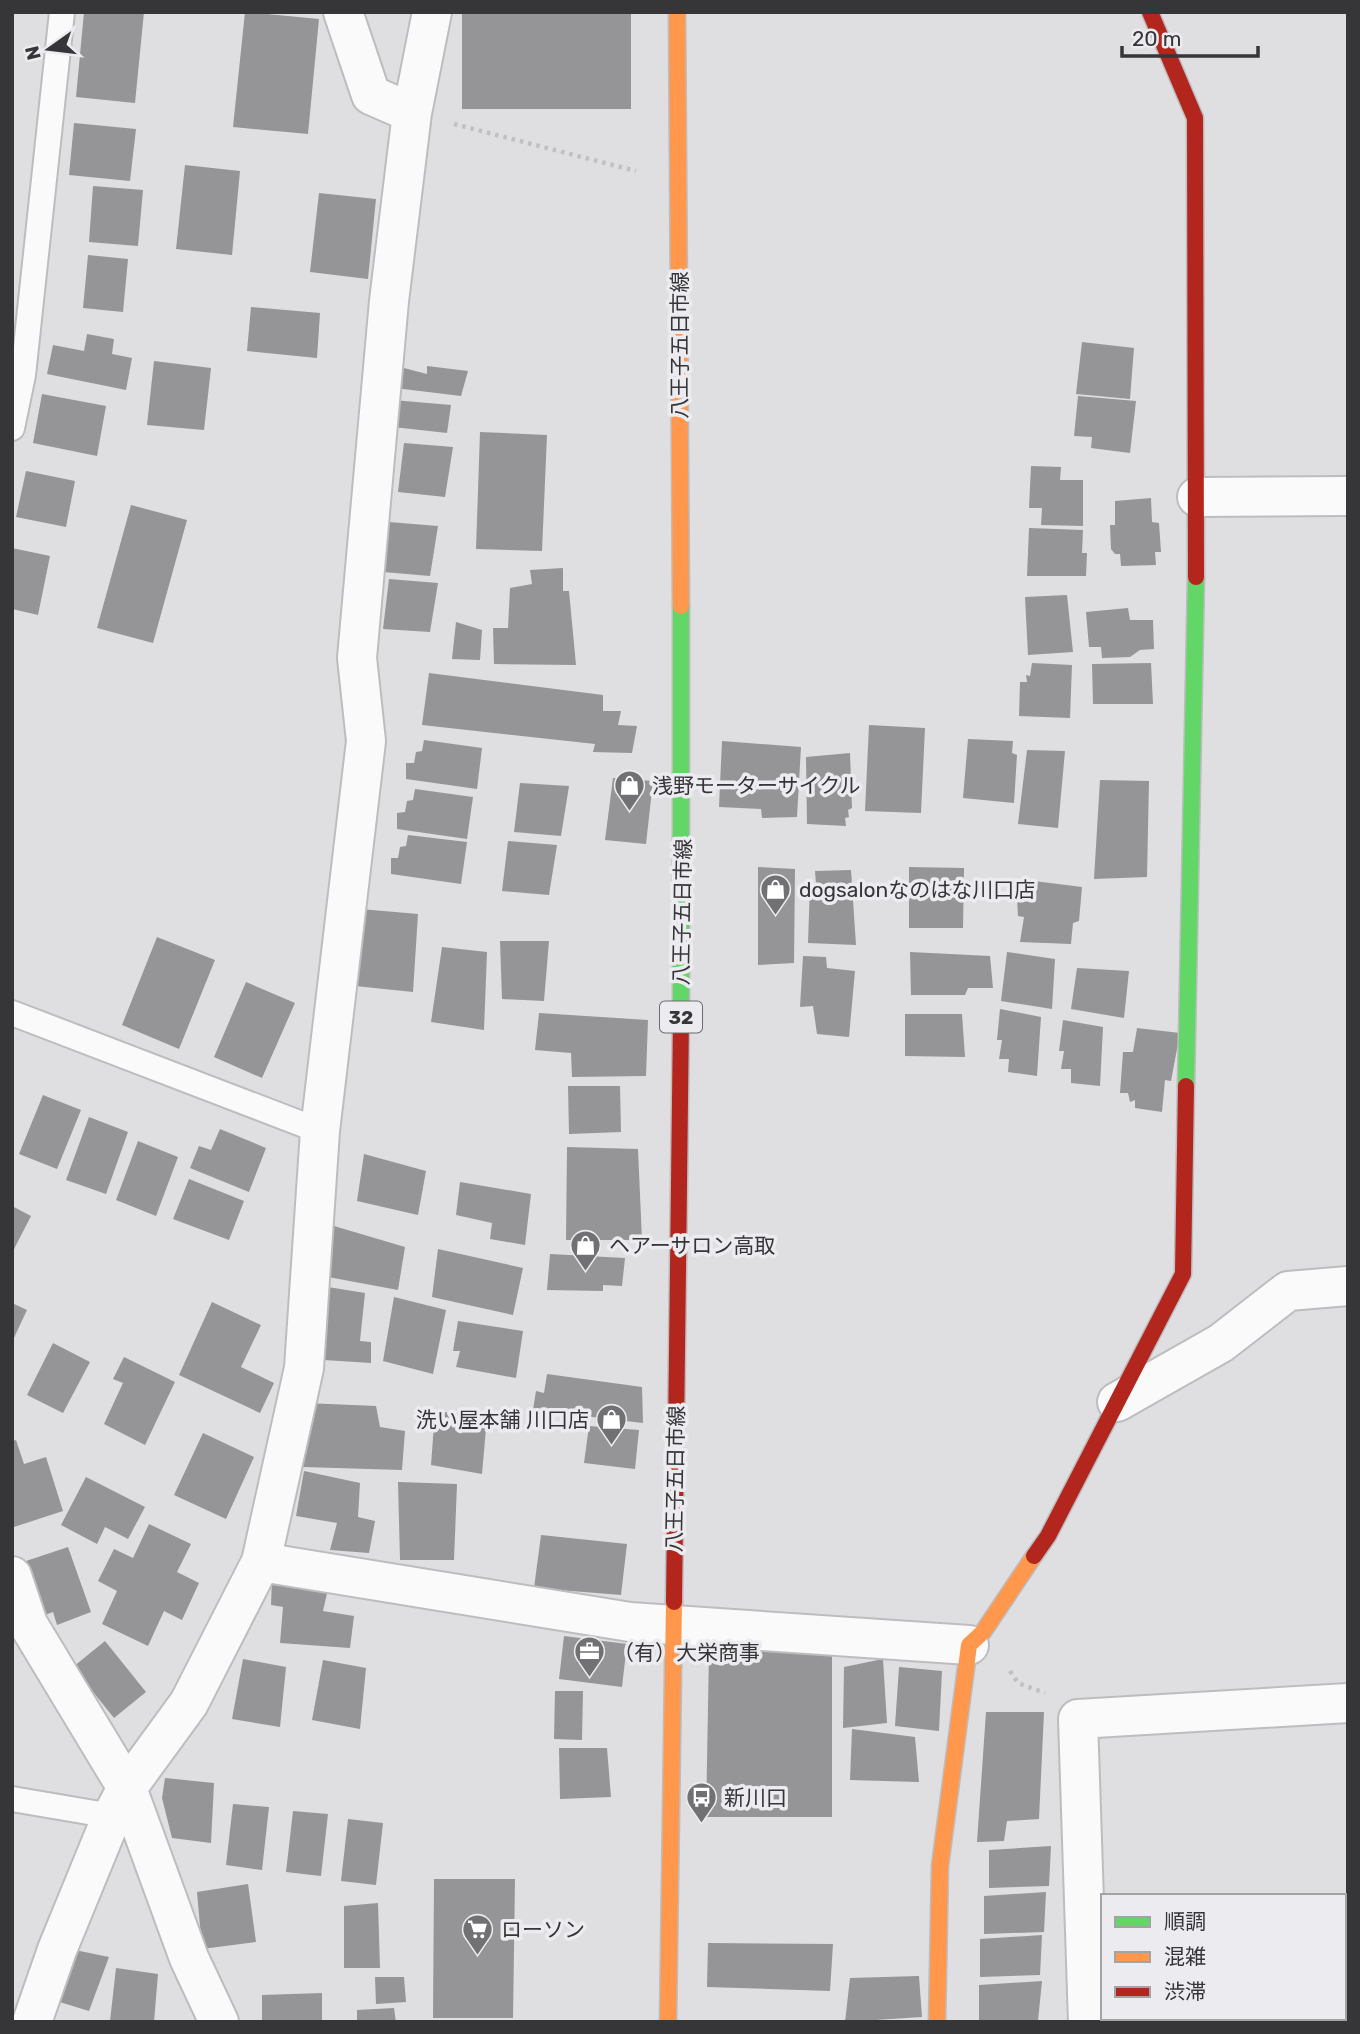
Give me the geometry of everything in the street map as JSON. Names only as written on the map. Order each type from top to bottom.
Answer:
[{"type":"street","points":[[343,12],[372,95],[412,113]]},
{"type":"street","points":[[32,2022],[57,1950],[120,1802],[189,1703],[261,1562],[304,1368],[320,1131],[366,741],[357,657],[389,301],[412,113],[432,12]]},
{"type":"street","name":"八王子五日市線","points":[[668,2022],[683,882],[677,12]]},
{"type":"street","points":[[937,2022],[940,1866],[976,1639],[1048,1536],[1184,1274],[1197,497],[1195,118],[1150,12]]},
{"type":"street","points":[[1197,497],[1348,496]]},
{"type":"street","points":[[1117,1402],[1221,1343],[1288,1291],[1348,1286]]},
{"type":"street","points":[[261,1562],[630,1622],[976,1639]]},
{"type":"street","points":[[12,1576],[27,1624],[120,1802],[219,2022]]},
{"type":"street","points":[[1088,2022],[1078,1719],[1348,1703]]},
{"type":"lane","points":[[12,428],[23,375],[62,12]]},
{"type":"lane","points":[[12,1013],[320,1131]]},
{"type":"lane","points":[[12,1799],[120,1802]]},
{"type":"path","points":[[412,113],[647,174]]},
{"type":"path","points":[[976,1639],[1018,1683],[1058,1698],[1078,1719]]},
{"type":"building","points":[[84,12],[144,12],[135,103],[76,97]]},
{"type":"building","points":[[245,12],[319,19],[308,134],[233,127]]},
{"type":"building","points":[[462,12],[631,12],[631,109],[462,109]]},
{"type":"building","points":[[74,123],[136,129],[130,181],[69,175]]},
{"type":"building","points":[[185,165],[240,171],[232,255],[176,249]]},
{"type":"building","points":[[93,186],[143,190],[138,246],[89,242]]},
{"type":"building","points":[[319,193],[376,199],[368,279],[310,272]]},
{"type":"building","points":[[88,255],[128,259],[123,312],[83,308]]},
{"type":"building","points":[[251,307],[320,313],[317,358],[247,351]]},
{"type":"building","points":[[87,334],[114,339],[112,354],[132,358],[126,390],[47,374],[53,345],[84,351]]},
{"type":"building","points":[[1082,342],[1134,348],[1130,399],[1076,394]]},
{"type":"building","points":[[154,361],[211,368],[204,430],[147,425]]},
{"type":"building","points":[[427,366],[468,371],[461,396],[395,388],[400,367],[427,374]]},
{"type":"building","points":[[42,394],[106,406],[97,456],[33,443]]},
{"type":"building","points":[[1078,396],[1136,401],[1130,453],[1091,448],[1092,437],[1074,436]]},
{"type":"building","points":[[393,400],[451,405],[447,433],[393,427]]},
{"type":"building","points":[[480,432],[547,435],[542,551],[476,549]]},
{"type":"building","points":[[404,443],[453,447],[445,497],[398,492]]},
{"type":"building","points":[[1031,466],[1061,467],[1060,480],[1083,480],[1083,526],[1041,525],[1042,508],[1029,508]]},
{"type":"building","points":[[26,471],[75,481],[66,527],[16,517]]},
{"type":"building","points":[[1151,498],[1152,522],[1159,523],[1161,552],[1155,552],[1156,565],[1121,566],[1120,554],[1115,554],[1111,549],[1110,525],[1115,525],[1115,501]]},
{"type":"building","points":[[131,505],[187,520],[153,643],[97,628]]},
{"type":"building","points":[[389,522],[438,526],[430,576],[383,572]]},
{"type":"building","points":[[1029,528],[1083,530],[1082,553],[1087,553],[1086,576],[1027,576]]},
{"type":"building","points":[[12,548],[50,556],[38,615],[12,609]]},
{"type":"building","points":[[563,568],[563,591],[569,591],[576,665],[494,664],[493,628],[508,628],[510,588],[532,584],[530,570]]},
{"type":"building","points":[[389,579],[438,583],[430,632],[383,629]]},
{"type":"building","points":[[1067,595],[1073,652],[1028,655],[1025,597]]},
{"type":"building","points":[[1128,608],[1130,620],[1153,620],[1154,649],[1140,650],[1130,657],[1102,658],[1101,647],[1089,647],[1086,612]]},
{"type":"building","points":[[456,622],[482,630],[480,660],[452,659]]},
{"type":"building","points":[[1032,663],[1072,665],[1070,718],[1019,716],[1020,682],[1027,682],[1026,675],[1030,676]]},
{"type":"building","points":[[1151,663],[1153,704],[1093,704],[1092,664]]},
{"type":"building","points":[[429,673],[603,695],[603,711],[621,711],[618,725],[637,726],[632,753],[593,752],[595,744],[422,725]]},
{"type":"building","points":[[869,725],[925,728],[921,813],[865,811]]},
{"type":"building","points":[[968,739],[1013,741],[1012,753],[1017,755],[1014,803],[963,798]]},
{"type":"building","points":[[424,740],[482,748],[477,789],[406,779],[406,763],[414,763],[416,752],[422,751]]},
{"type":"building","points":[[722,741],[801,747],[797,817],[762,818],[761,809],[719,807]]},
{"type":"building","points":[[1027,750],[1065,751],[1058,828],[1018,824]]},
{"type":"building","points":[[850,753],[852,808],[848,810],[849,817],[845,818],[846,826],[807,824],[806,757]]},
{"type":"building","points":[[613,778],[653,781],[646,844],[605,840]]},
{"type":"building","points":[[1100,780],[1149,781],[1147,877],[1094,879]]},
{"type":"building","points":[[520,783],[569,786],[561,836],[514,832]]},
{"type":"building","points":[[415,789],[473,797],[467,839],[397,829],[397,813],[405,812],[407,801],[413,800]]},
{"type":"building","points":[[408,835],[467,842],[461,884],[391,874],[391,858],[398,858],[400,847],[406,846]]},
{"type":"building","points":[[508,841],[557,845],[549,895],[502,891]]},
{"type":"building","name":"dogsalonなのはな川口店","points":[[758,867],[795,869],[794,963],[758,965]]},
{"type":"building","points":[[909,867],[964,868],[963,928],[909,928]]},
{"type":"building","points":[[851,870],[856,945],[808,943],[810,884],[816,884],[815,871]]},
{"type":"building","points":[[1026,880],[1082,887],[1079,921],[1073,923],[1071,944],[1020,942],[1024,917],[1018,916],[1017,898],[1025,895]]},
{"type":"building","points":[[360,909],[418,914],[413,992],[355,986]]},
{"type":"building","points":[[157,937],[215,960],[179,1049],[122,1025]]},
{"type":"building","points":[[500,941],[549,941],[544,1001],[502,999]]},
{"type":"building","points":[[442,947],[487,952],[484,1030],[431,1022]]},
{"type":"building","points":[[910,952],[990,956],[993,988],[968,988],[965,995],[911,995]]},
{"type":"building","points":[[1007,952],[1055,959],[1052,1009],[1001,1001]]},
{"type":"building","points":[[803,956],[826,957],[827,968],[855,971],[849,1037],[817,1034],[813,1006],[800,1007]]},
{"type":"building","points":[[1077,968],[1129,971],[1124,1018],[1071,1009]]},
{"type":"building","points":[[246,982],[295,1003],[262,1078],[214,1057]]},
{"type":"building","points":[[1000,1009],[1041,1017],[1037,1076],[1008,1072],[1009,1059],[999,1059],[1002,1040],[997,1040]]},
{"type":"building","points":[[539,1013],[648,1020],[646,1076],[572,1077],[571,1053],[535,1050]]},
{"type":"building","points":[[905,1014],[962,1014],[965,1057],[905,1056]]},
{"type":"building","points":[[1063,1020],[1103,1027],[1100,1086],[1071,1083],[1071,1069],[1061,1069],[1064,1051],[1059,1051]]},
{"type":"building","points":[[1137,1028],[1180,1033],[1171,1081],[1165,1080],[1162,1112],[1135,1108],[1135,1100],[1130,1102],[1128,1093],[1120,1093],[1123,1052],[1133,1052]]},
{"type":"building","points":[[568,1086],[620,1086],[621,1132],[569,1134]]},
{"type":"building","points":[[43,1095],[81,1110],[57,1169],[19,1154]]},
{"type":"building","points":[[89,1117],[128,1132],[106,1194],[66,1180]]},
{"type":"building","points":[[220,1129],[266,1148],[249,1192],[190,1168],[199,1146],[211,1150]]},
{"type":"building","points":[[138,1141],[178,1157],[156,1216],[116,1200]]},
{"type":"building","points":[[567,1147],[638,1149],[642,1240],[566,1240]]},
{"type":"building","points":[[364,1154],[426,1171],[418,1215],[357,1201]]},
{"type":"building","points":[[189,1179],[244,1201],[229,1240],[173,1219]]},
{"type":"building","points":[[460,1182],[531,1194],[525,1245],[490,1239],[492,1223],[456,1215]]},
{"type":"building","points":[[12,1206],[31,1216],[12,1253]]},
{"type":"building","points":[[334,1226],[405,1247],[398,1290],[328,1277]]},
{"type":"building","points":[[438,1249],[523,1268],[513,1315],[432,1297]]},
{"type":"building","name":"ヘアーサロン高取","points":[[550,1254],[625,1258],[622,1286],[603,1285],[603,1291],[547,1290]]},
{"type":"building","points":[[322,1286],[365,1293],[360,1341],[371,1342],[371,1363],[324,1360],[326,1334],[317,1336]]},
{"type":"building","points":[[394,1297],[446,1310],[433,1374],[383,1361]]},
{"type":"building","points":[[212,1302],[261,1325],[241,1367],[274,1383],[260,1413],[179,1375]]},
{"type":"building","points":[[12,1303],[27,1310],[12,1342]]},
{"type":"building","points":[[458,1321],[523,1331],[516,1378],[456,1367],[460,1351],[453,1351]]},
{"type":"building","points":[[53,1343],[90,1362],[63,1413],[27,1395]]},
{"type":"building","points":[[124,1357],[175,1382],[145,1445],[104,1424],[123,1383],[113,1379]]},
{"type":"building","points":[[547,1374],[642,1387],[643,1423],[533,1410],[536,1391],[544,1393]]},
{"type":"building","points":[[305,1403],[376,1406],[380,1427],[405,1431],[402,1470],[303,1467]]},
{"type":"building","points":[[435,1411],[487,1417],[482,1474],[431,1465]]},
{"type":"building","name":"洗い屋本舗 川口店","points":[[589,1426],[639,1430],[635,1469],[584,1463]]},
{"type":"building","points":[[203,1433],[254,1457],[226,1519],[174,1495]]},
{"type":"building","points":[[16,1440],[24,1464],[46,1457],[63,1511],[14,1527],[12,1441]]},
{"type":"building","points":[[304,1471],[360,1483],[358,1517],[375,1521],[369,1553],[330,1550],[337,1523],[296,1516]]},
{"type":"building","points":[[86,1477],[145,1507],[128,1539],[105,1527],[97,1544],[61,1525]]},
{"type":"building","points":[[398,1482],[457,1484],[454,1560],[400,1560]]},
{"type":"building","points":[[149,1524],[191,1544],[177,1572],[199,1583],[182,1620],[164,1611],[148,1646],[102,1624],[117,1591],[98,1581],[114,1549],[133,1558]]},
{"type":"building","points":[[541,1535],[627,1544],[621,1595],[534,1588]]},
{"type":"building","points":[[68,1547],[91,1612],[57,1625],[53,1612],[45,1615],[26,1561]]},
{"type":"building","points":[[272,1578],[328,1589],[323,1611],[354,1616],[350,1648],[280,1643],[283,1607],[271,1605]]},
{"type":"building","points":[[564,1636],[627,1644],[622,1687],[559,1679]]},
{"type":"building","points":[[105,1641],[146,1692],[114,1718],[73,1667]]},
{"type":"building","points":[[832,1647],[832,1817],[706,1817],[709,1652]]},
{"type":"building","points":[[243,1659],[286,1667],[280,1727],[232,1719]]},
{"type":"building","points":[[883,1659],[887,1723],[843,1728],[844,1667]]},
{"type":"building","points":[[323,1660],[366,1668],[360,1729],[312,1720]]},
{"type":"building","points":[[899,1667],[942,1671],[939,1731],[895,1726]]},
{"type":"building","points":[[555,1691],[583,1691],[582,1740],[554,1739]]},
{"type":"building","points":[[986,1712],[1044,1712],[1039,1819],[1007,1821],[1004,1841],[977,1842]]},
{"type":"building","points":[[852,1729],[915,1737],[919,1782],[850,1780]]},
{"type":"building","points":[[559,1748],[607,1748],[611,1797],[560,1799]]},
{"type":"building","points":[[165,1778],[214,1783],[211,1843],[172,1838],[162,1798]]},
{"type":"building","points":[[233,1804],[269,1807],[262,1870],[226,1865]]},
{"type":"building","points":[[293,1811],[328,1814],[321,1876],[286,1872]]},
{"type":"building","points":[[348,1819],[383,1823],[376,1885],[341,1881]]},
{"type":"building","points":[[1051,1846],[1049,1886],[989,1888],[989,1850]]},
{"type":"building","points":[[434,1879],[515,1879],[513,2018],[433,2018]]},
{"type":"building","points":[[248,1884],[256,1942],[202,1949],[197,1892]]},
{"type":"building","points":[[1046,1892],[1044,1932],[984,1934],[984,1896]]},
{"type":"building","points":[[378,1903],[380,1968],[344,1968],[344,1906]]},
{"type":"building","points":[[1042,1935],[1040,1975],[980,1977],[980,1939]]},
{"type":"building","points":[[708,1943],[833,1944],[830,1991],[707,1987]]},
{"type":"building","points":[[65,1948],[109,1957],[89,2011],[50,1999]]},
{"type":"building","points":[[116,1968],[158,1974],[154,2022],[110,2021]]},
{"type":"building","points":[[919,1976],[922,2017],[845,2022],[850,1978]]},
{"type":"building","points":[[375,1977],[404,1977],[406,2002],[376,2004]]},
{"type":"building","points":[[1042,1981],[1038,2021],[979,2022],[979,1985]]},
{"type":"building","points":[[322,1993],[322,2022],[262,2022],[262,1995]]},
{"type":"building","points":[[394,2008],[396,2022],[357,2022],[357,2010]]},
{"type":"traffic: fast","points":[[1186,1086],[1196,577]]},
{"type":"traffic: fast","points":[[681,606],[681,1017]]},
{"type":"traffic: slow","points":[[677,12],[681,606]]},
{"type":"traffic: slow","points":[[937,2022],[940,1866],[969,1645],[983,1632],[1034,1556]]},
{"type":"traffic: slow","points":[[668,2022],[674,1602]]},
{"type":"traffic: jam","points":[[1150,12],[1195,118],[1196,577]]},
{"type":"traffic: jam","points":[[674,1602],[681,1017]]},
{"type":"traffic: jam","points":[[1034,1556],[1048,1536],[1183,1274],[1186,1086]]},
{"type":"place","name":"浅野モーターサイクル","points":[[629,812]]},
{"type":"place","name":"dogsalonなのはな川口店","points":[[776,916]]},
{"type":"place","name":"ヘアーサロン高取","points":[[586,1272]]},
{"type":"place","name":"洗い屋本舗 川口店","points":[[612,1446]]},
{"type":"place","name":"（有）大栄商事","points":[[590,1679]]},
{"type":"place","name":"新川口","points":[[701,1824]]},
{"type":"place","name":"ローソン","points":[[478,1956]]}]
